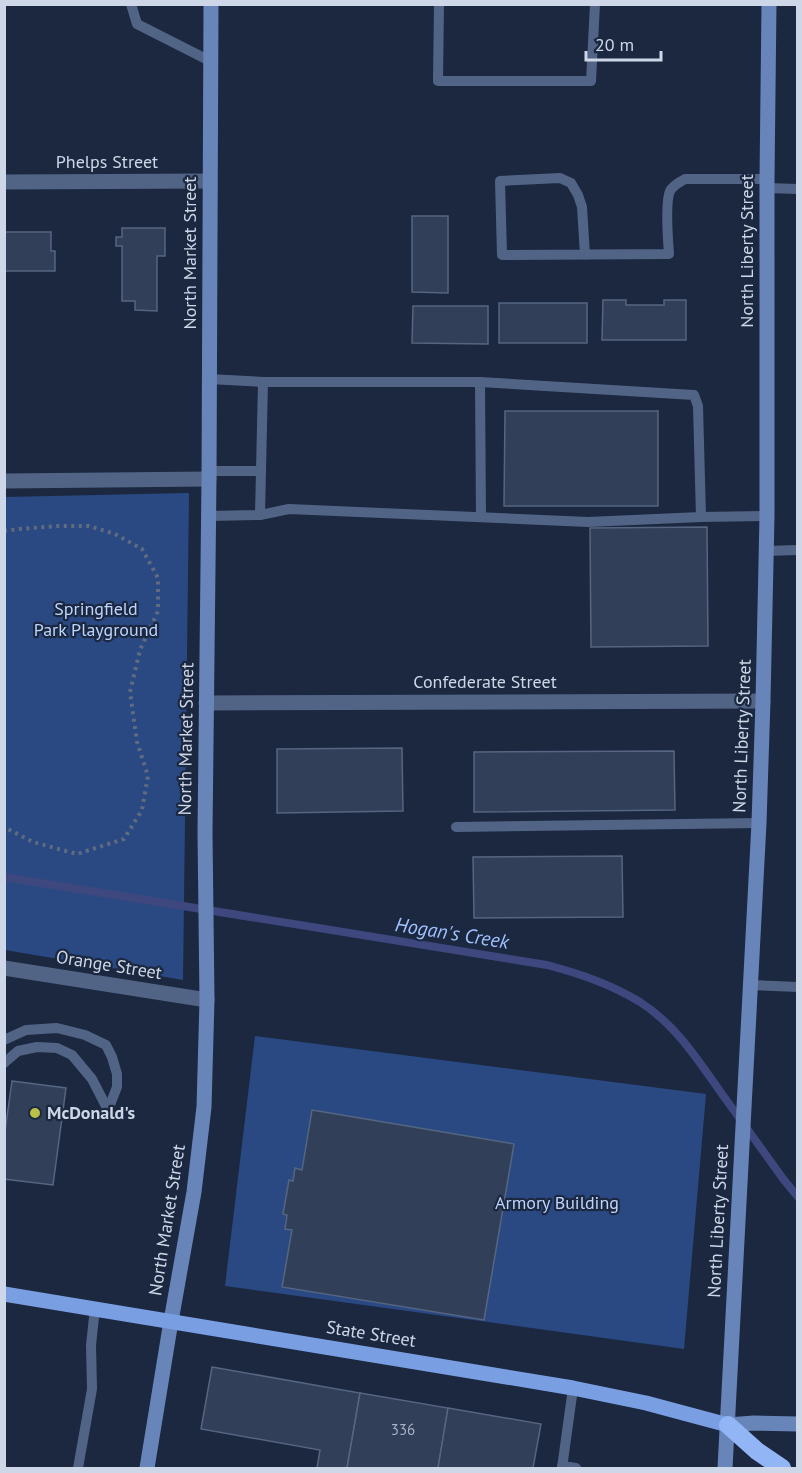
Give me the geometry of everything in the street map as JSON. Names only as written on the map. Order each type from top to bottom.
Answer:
[{"type":"highway","points":[[728,1425],[757,1451],[782,1468]]},
{"type":"main road","name":"State Street","points":[[4,1294],[573,1388],[646,1403],[728,1425]]},
{"type":"street","name":"North Market Street","points":[[147,1468],[194,1192],[204,1107],[207,1000],[205,833],[211,4]]},
{"type":"street","name":"North Liberty Street","points":[[725,1468],[764,701],[769,4]]},
{"type":"street","name":"Phelps Street","points":[[4,182],[209,182]]},
{"type":"street","points":[[4,481],[209,475]]},
{"type":"street","name":"Confederate Street","points":[[206,703],[764,701]]},
{"type":"street","name":"Orange Street","points":[[4,968],[207,1000]]},
{"type":"street","points":[[728,1425],[798,1424]]},
{"type":"lane","points":[[131,4],[137,24],[210,62]]},
{"type":"lane","points":[[440,4],[438,81],[591,81],[595,4]]},
{"type":"lane","points":[[585,255],[582,207],[571,183],[560,178],[500,181],[502,255],[585,255],[669,254],[667,215],[669,192],[679,182],[685,179],[767,184],[798,189]]},
{"type":"lane","points":[[209,379],[263,382],[480,382],[694,395],[698,405],[701,517]]},
{"type":"lane","points":[[260,514],[263,382]]},
{"type":"lane","points":[[480,382],[481,517]]},
{"type":"lane","points":[[209,475],[261,471]]},
{"type":"lane","points":[[209,516],[260,514],[289,509],[588,522],[767,516]]},
{"type":"lane","points":[[766,551],[798,550]]},
{"type":"lane","points":[[456,827],[759,823]]},
{"type":"lane","points":[[750,985],[798,987]]},
{"type":"lane","points":[[4,1040],[26,1030],[57,1028],[85,1035],[106,1045],[117,1074],[117,1088],[108,1110],[92,1079],[72,1055],[57,1048],[37,1047],[18,1051],[4,1063]]},
{"type":"lane","points":[[78,1468],[92,1389],[91,1345],[95,1308]]},
{"type":"lane","points":[[573,1388],[562,1467],[576,1468]]},
{"type":"path","points":[[4,531],[58,526],[89,526],[115,534],[142,549],[158,578],[159,611],[140,650],[130,692],[137,742],[148,776],[142,810],[124,839],[77,854],[33,842],[4,827]]},
{"type":"green space","name":"Springfield Park Playground","points":[[189,493],[183,980],[5,950],[5,497]]},
{"type":"green space","name":"Armory Building","points":[[255,1036],[706,1094],[684,1349],[225,1286]]},
{"type":"building","points":[[412,216],[448,216],[448,293],[412,292]]},
{"type":"building","points":[[122,228],[165,228],[165,256],[157,256],[157,311],[135,310],[135,301],[122,301],[122,246],[116,246],[116,237],[122,237]]},
{"type":"building","points":[[4,232],[51,232],[51,251],[55,251],[55,271],[4,271]]},
{"type":"building","points":[[603,300],[626,300],[626,305],[664,305],[664,300],[686,300],[686,340],[602,340]]},
{"type":"building","points":[[499,303],[587,303],[587,343],[499,343]]},
{"type":"building","points":[[413,306],[488,306],[488,344],[412,343]]},
{"type":"building","points":[[505,411],[658,411],[658,506],[504,506]]},
{"type":"building","points":[[707,527],[708,646],[591,647],[590,528]]},
{"type":"building","points":[[402,748],[403,811],[277,813],[277,749]]},
{"type":"building","points":[[674,751],[675,810],[474,812],[474,752]]},
{"type":"building","points":[[622,856],[623,917],[474,918],[473,857]]},
{"type":"building","name":"McDonald's","points":[[12,1081],[66,1088],[53,1185],[4,1179],[4,1138]]},
{"type":"building","points":[[312,1110],[514,1144],[484,1320],[282,1287],[292,1230],[285,1229],[287,1215],[283,1214],[289,1180],[293,1181],[295,1168],[302,1170]]},
{"type":"building","points":[[212,1367],[360,1393],[347,1468],[317,1468],[320,1450],[201,1429]]},
{"type":"building","points":[[360,1393],[448,1408],[438,1468],[347,1468]]},
{"type":"building","points":[[448,1408],[541,1424],[533,1468],[438,1468]]},
{"type":"waterway","name":"Hogan's Creek","points":[[4,877],[547,965],[595,980],[640,1002],[665,1021],[695,1056],[798,1197]]},
{"type":"place","name":"McDonald's","points":[[35,1113]]}]
